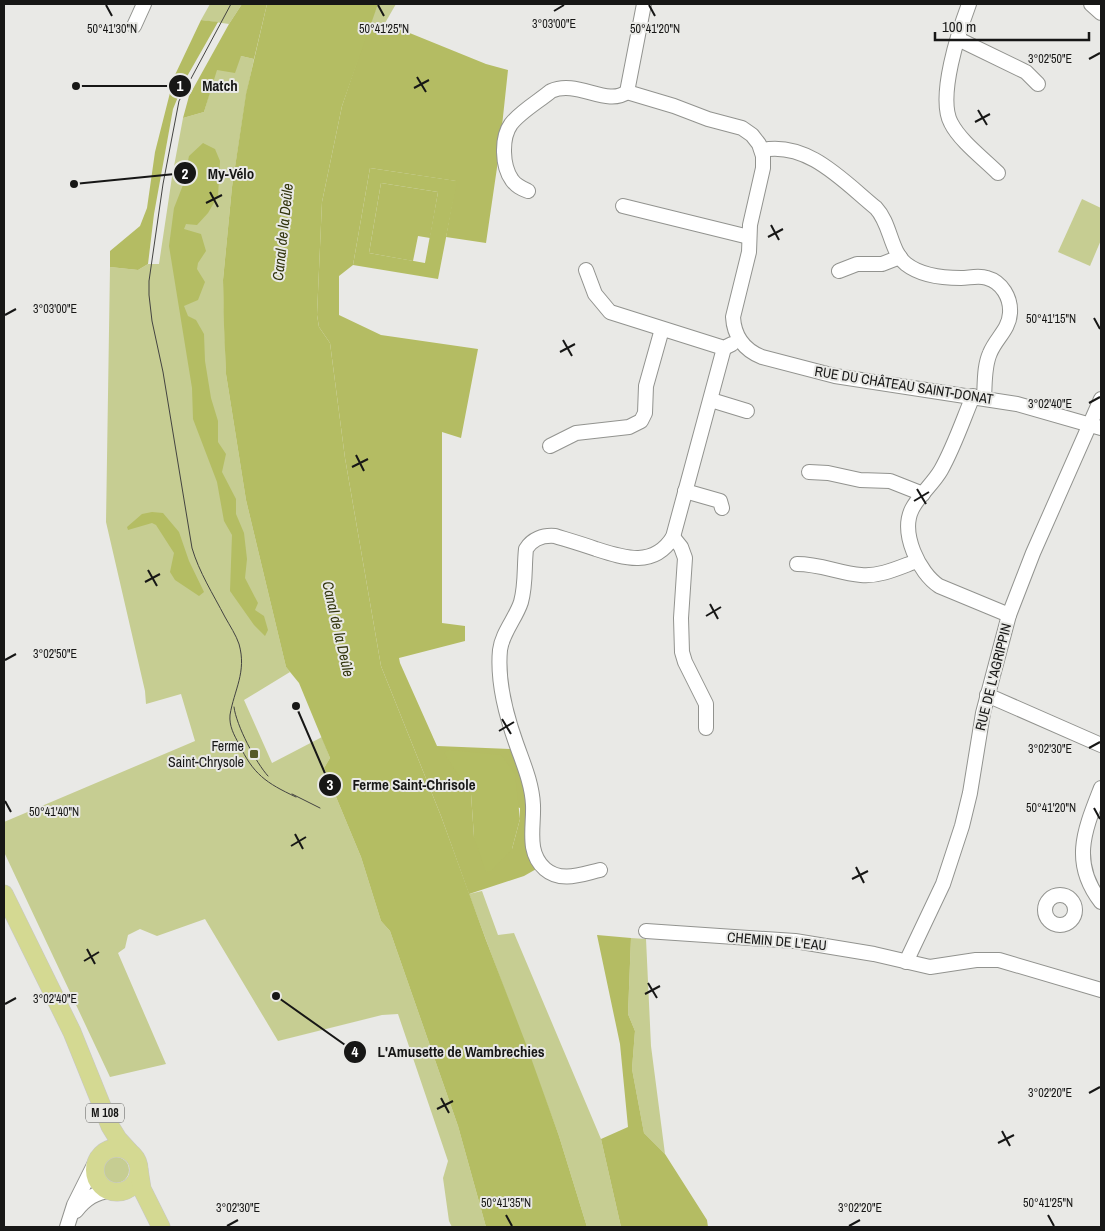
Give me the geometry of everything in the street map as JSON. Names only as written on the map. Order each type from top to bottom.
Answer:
[{"type":"main road","name":"M 108","points":[[4,894],[72,1032],[114,1133],[122,1145],[129,1151]]},
{"type":"main road","name":"M 108","points":[[88,1070],[101,1128],[101,1143],[96,1160]]},
{"type":"main road","points":[[120,1147],[129,1151],[136,1158],[142,1189],[161,1227],[131,1199],[113,1192],[98,1182],[94,1173],[96,1160],[102,1152],[110,1148],[120,1147]]},
{"type":"main road","points":[[113,1192],[125,1190],[133,1185],[138,1177],[139,1170]]},
{"type":"street","points":[[134,26],[144,4]]},
{"type":"street","points":[[627,92],[644,4]]},
{"type":"street","points":[[969,4],[946,88],[948,115],[952,125],[961,137],[998,173]]},
{"type":"street","points":[[1091,4],[1101,13]]},
{"type":"street","points":[[958,39],[1026,72],[1038,84]]},
{"type":"street","points":[[528,191],[518,187],[511,179],[504,164],[508,128],[512,122],[557,88],[569,87],[616,98],[627,92],[674,106],[708,120],[742,128],[752,134],[762,150],[763,168],[750,225],[749,252],[733,316],[734,327],[740,339],[724,348],[610,312],[595,294],[586,270]]},
{"type":"street","points":[[762,150],[781,148],[795,151],[808,156],[828,169],[882,215],[900,257],[910,267],[926,273],[951,277],[989,278],[1002,287],[1006,294],[1009,301],[1009,320],[1007,327],[992,347],[979,397],[942,468],[911,510],[908,518],[909,534],[917,561],[931,581],[1009,615]]},
{"type":"street","points":[[623,206],[749,237]]},
{"type":"street","points":[[839,271],[857,264],[882,264],[900,257]]},
{"type":"street","points":[[550,446],[576,433],[629,428],[641,421],[646,413],[646,386],[662,329]]},
{"type":"street","name":"RUE DU CHÂTEAU SAINT-DONAT","points":[[740,339],[756,355],[815,372],[879,384],[1031,406],[1095,426]]},
{"type":"street","points":[[600,870],[567,877],[556,875],[545,869],[534,853],[532,840],[532,796],[506,710],[501,675],[501,643],[522,600],[526,578],[526,549],[536,539],[555,536],[622,557],[635,558],[647,557],[668,544],[673,536],[686,491],[724,348]]},
{"type":"street","name":"RUE DE L'AGRIPPIN","points":[[906,962],[943,884],[962,826],[970,794],[978,737],[987,695],[1009,615],[1095,426],[1101,399]]},
{"type":"street","points":[[711,400],[747,411]]},
{"type":"street","points":[[810,472],[828,473],[860,480],[890,481],[923,494]]},
{"type":"street","points":[[686,491],[720,501],[722,508]]},
{"type":"street","points":[[673,536],[681,547],[685,558],[681,618],[682,652],[706,704],[706,728]]},
{"type":"street","points":[[797,564],[825,566],[867,575],[881,573],[917,561]]},
{"type":"street","points":[[987,695],[1101,745]]},
{"type":"street","points":[[1073,903],[1097,897],[1085,868],[1083,838],[1101,788]]},
{"type":"street","name":"CHEMIN DE L'EAU","points":[[646,932],[788,940],[858,951],[930,967],[976,960],[999,960],[1101,990]]},
{"type":"street","points":[[67,1227],[74,1205],[96,1160]]},
{"type":"street","points":[[67,1227],[84,1201],[98,1193],[113,1192]]},
{"type":"shaded area","points":[[210,4],[242,4],[229,24],[201,20]]},
{"type":"shaded area","points":[[242,4],[267,4],[254,59],[241,56],[235,73],[217,70],[204,112],[183,118],[189,96]]},
{"type":"shaded area","points":[[378,4],[396,4],[385,23],[370,23]]},
{"type":"shaded area","points":[[201,20],[218,22],[185,80],[173,109],[154,214],[148,264],[138,270],[110,267],[110,251],[140,226],[147,208],[155,152],[174,77]]},
{"type":"shaded area","points":[[370,23],[385,23],[486,64],[508,70],[499,154],[486,243],[446,237],[456,181],[370,168],[353,265],[339,276],[339,315],[381,335],[478,349],[461,438],[442,432],[442,623],[465,626],[465,641],[399,658],[437,746],[511,749],[522,778],[538,868],[524,876],[469,894],[441,816],[381,666],[345,458],[330,343],[319,327],[317,315],[322,202],[342,106]],"holes":[[[471,794],[520,808],[520,819],[512,849],[474,837]]]},
{"type":"shaded area","points":[[241,56],[254,59],[246,96],[232,187],[223,280],[226,374],[246,500],[286,667],[290,672],[244,700],[272,763],[322,737],[330,758],[324,768],[361,857],[381,921],[390,931],[458,1126],[486,1227],[452,1227],[449,1221],[443,1178],[448,1161],[398,1014],[382,1015],[278,1041],[205,919],[157,936],[140,929],[128,935],[125,948],[118,953],[166,1064],[110,1077],[4,852],[4,822],[195,741],[181,694],[146,704],[145,691],[106,522],[110,267],[138,270],[148,264],[159,264],[183,118],[204,112],[216,70]]},
{"type":"shaded area","points":[[381,183],[438,192],[430,238],[418,236],[413,261],[369,253]]},
{"type":"shaded area","points":[[1082,199],[1101,208],[1101,240],[1090,266],[1058,252]]},
{"type":"shaded area","points":[[482,891],[498,935],[514,933],[601,1139],[621,1227],[587,1227],[559,1136],[469,894]]},
{"type":"shaded area","points":[[597,935],[631,938],[628,1014],[635,1031],[632,1069],[644,1133],[665,1154],[707,1220],[708,1227],[621,1227],[601,1139],[628,1127],[620,1044]]},
{"type":"shaded area","points":[[631,938],[646,939],[651,1046],[665,1154],[644,1133],[632,1069],[635,1031],[628,1014]]},
{"type":"shaded area","points":[[116,1157],[125,1161],[129,1170],[125,1179],[116,1183],[107,1179],[103,1170],[107,1161]]},
{"type":"water","name":"Canal de la Deûle","points":[[267,4],[378,4],[342,106],[322,202],[317,315],[319,327],[330,343],[345,458],[381,666],[441,816],[526,1044],[559,1136],[587,1227],[486,1227],[458,1126],[390,931],[381,921],[361,857],[324,768],[330,758],[299,683],[286,667],[246,500],[226,374],[224,326],[223,280],[232,187],[246,94]]},
{"type":"water","points":[[203,143],[215,149],[220,161],[218,196],[208,213],[197,225],[186,224],[184,229],[201,234],[206,251],[198,263],[197,269],[205,282],[198,300],[184,306],[188,316],[196,320],[204,334],[205,361],[211,398],[218,421],[218,442],[226,454],[222,472],[236,499],[236,514],[244,533],[247,559],[245,578],[258,603],[255,610],[264,616],[268,630],[265,636],[254,625],[230,591],[232,535],[224,521],[217,482],[193,419],[192,388],[169,246],[174,208],[183,185],[189,156]]},
{"type":"water","points":[[370,168],[457,181],[438,279],[353,265]],"holes":[[[381,183],[438,192],[425,263],[369,253]]]},
{"type":"water","points":[[152,512],[163,513],[179,532],[189,561],[204,592],[199,596],[175,580],[170,572],[174,553],[156,525],[152,523],[128,530],[127,527],[142,514]]},
{"type":"water","points":[[449,750],[501,755],[515,774],[520,819],[512,849],[491,871],[486,872],[474,837],[471,794],[444,753]]},
{"type":"tram line","points":[[231,4],[179,101],[163,184],[149,281],[149,295],[192,548],[202,574],[236,637],[241,654],[241,672],[230,715],[231,727],[244,754],[255,770],[268,782],[296,797]]},
{"type":"tram line","points":[[234,707],[238,724],[247,743],[268,776]]},
{"type":"tram line","points":[[292,794],[320,808]]},
{"type":"place","name":"Match","points":[[76,86]]},
{"type":"place","name":"My-Vélo","points":[[74,184]]},
{"type":"place","name":"Ferme Saint-Chrisole","points":[[296,706]]},
{"type":"place","name":"Ferme Saint-Chrysole","points":[[254,754]]},
{"type":"place","name":"L'Amusette de Wambrechies","points":[[276,996]]}]
